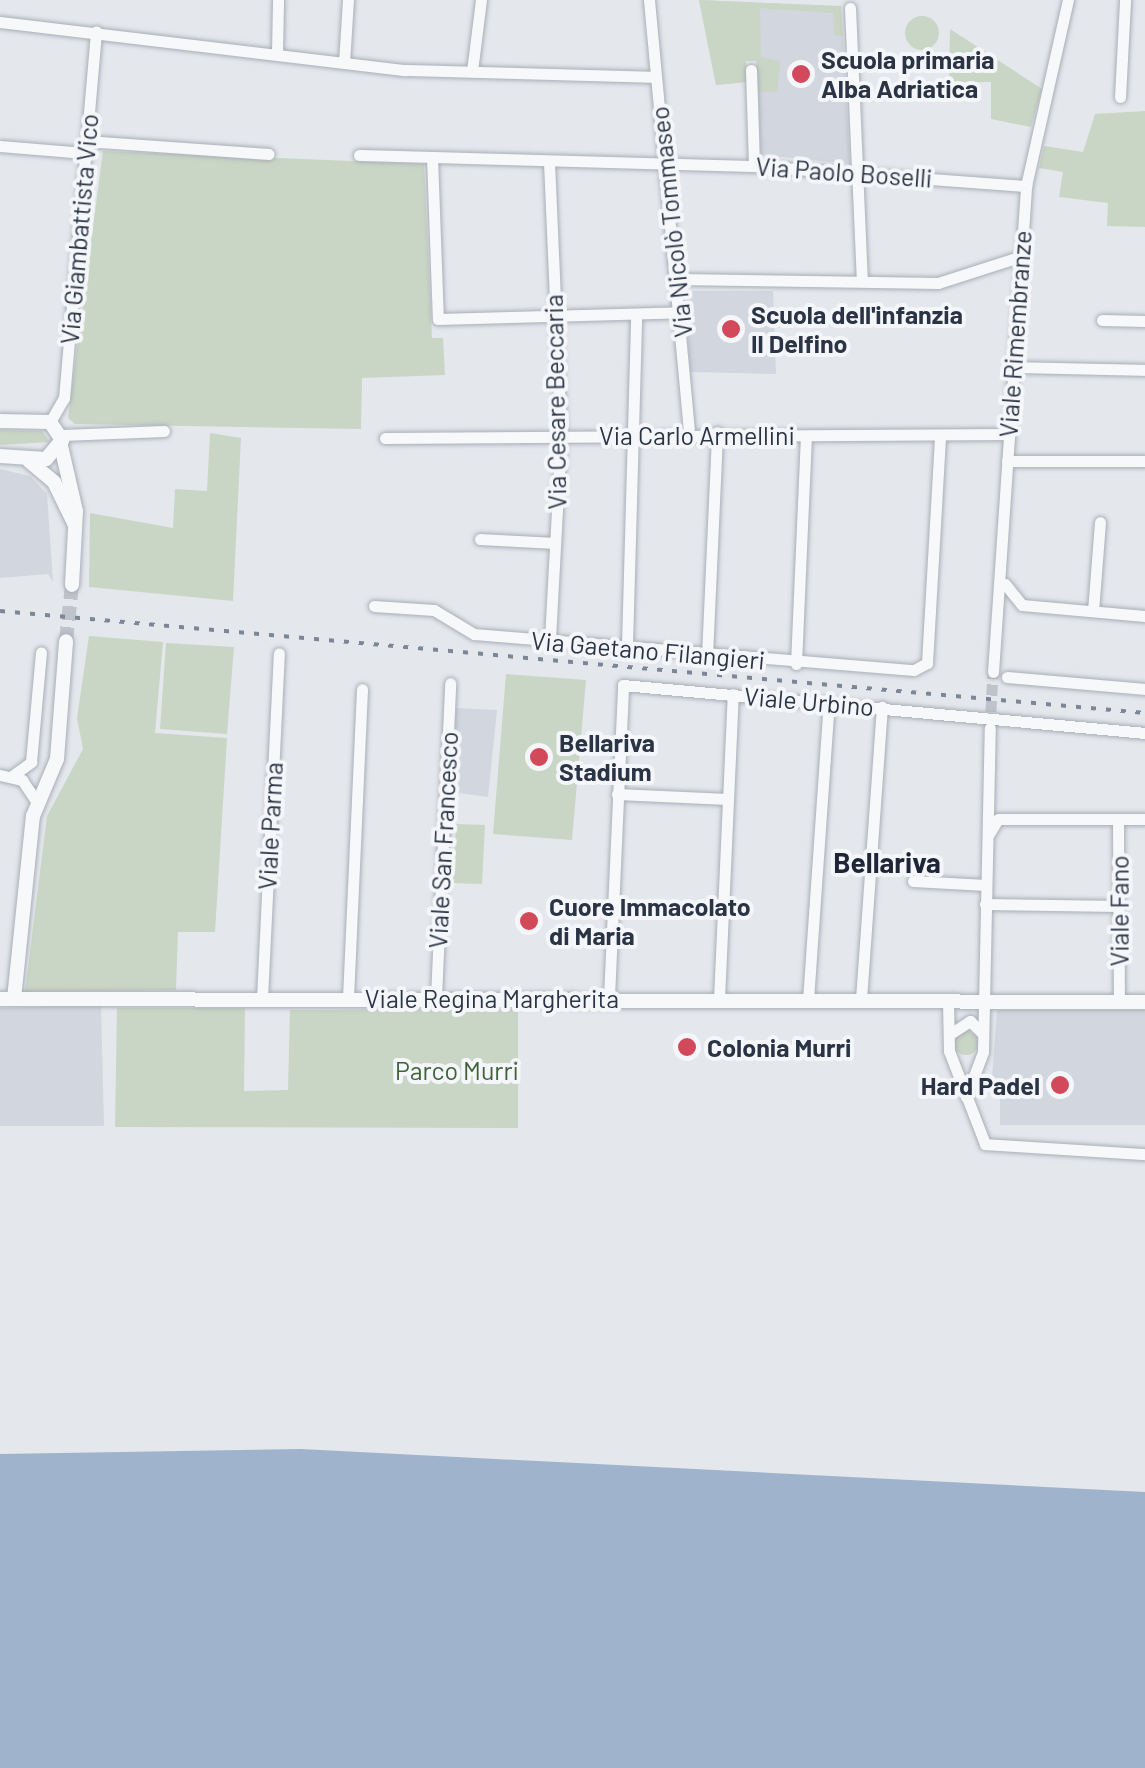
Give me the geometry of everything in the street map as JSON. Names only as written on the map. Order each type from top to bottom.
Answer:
[{"type":"street","points":[[276,54],[278,0]]},
{"type":"street","points":[[344,63],[348,0]]},
{"type":"street","points":[[472,72],[481,0]]},
{"type":"street","points":[[649,0],[654,77]]},
{"type":"street","name":"Viale Rimembranze","points":[[993,672],[1026,186],[1068,0]]},
{"type":"street","points":[[1120,98],[1126,0]]},
{"type":"street","points":[[850,8],[862,280]]},
{"type":"street","name":"Via Nicolò Tommaseo","points":[[0,22],[344,63],[472,72],[654,77],[679,280],[689,429]]},
{"type":"street","name":"Via Giambattista Vico","points":[[50,422],[64,398],[96,31]]},
{"type":"street","points":[[752,70],[754,166]]},
{"type":"street","points":[[0,146],[269,154]]},
{"type":"street","name":"Via Paolo Boselli","points":[[359,155],[754,166],[1026,186]]},
{"type":"street","points":[[432,157],[438,320],[682,312]]},
{"type":"street","name":"Via Cesare Beccaria","points":[[548,162],[561,436],[550,642]]},
{"type":"street","points":[[679,280],[938,283],[1019,257]]},
{"type":"street","points":[[627,645],[639,431],[636,314]]},
{"type":"street","points":[[1102,320],[1145,321]]},
{"type":"street","points":[[1014,368],[1145,370]]},
{"type":"street","points":[[0,421],[50,422],[62,440],[74,523],[72,585]]},
{"type":"street","name":"Via Carlo Armellini","points":[[386,438],[561,436],[689,429],[806,436],[1009,434]]},
{"type":"street","points":[[0,456],[46,459],[62,440],[164,430]]},
{"type":"street","points":[[707,656],[717,432]]},
{"type":"street","name":"Via Gaetano Filangieri","points":[[374,606],[434,610],[474,634],[898,672],[927,663],[940,434]]},
{"type":"street","points":[[796,664],[806,436]]},
{"type":"street","points":[[24,458],[54,482],[74,523]]},
{"type":"street","points":[[1008,461],[1145,461]]},
{"type":"street","points":[[1093,612],[1100,522]]},
{"type":"street","points":[[480,539],[555,544]]},
{"type":"street","points":[[1002,560],[1015,603],[1145,616]]},
{"type":"street","points":[[7,999],[37,802],[57,759],[66,640]]},
{"type":"street","points":[[37,802],[6,776],[31,762],[41,652]]},
{"type":"street","name":"Viale Parma","points":[[262,998],[279,653]]},
{"type":"street","points":[[1007,677],[1145,689]]},
{"type":"street","name":"Viale San Francesco","points":[[436,998],[450,684]]},
{"type":"street","name":"Viale Urbino","points":[[617,794],[622,685],[882,707],[993,723],[1145,733]]},
{"type":"street","points":[[348,998],[362,690]]},
{"type":"street","points":[[719,999],[733,694]]},
{"type":"street","points":[[808,1000],[829,702]]},
{"type":"street","points":[[861,999],[882,707]]},
{"type":"street","points":[[966,1097],[983,1050],[993,723]]},
{"type":"street","points":[[609,997],[617,794],[728,799]]},
{"type":"street","points":[[987,843],[998,819],[1145,819]]},
{"type":"street","name":"Viale Fano","points":[[1118,819],[1120,1002]]},
{"type":"street","points":[[913,880],[986,886]]},
{"type":"street","points":[[985,904],[1118,906]]},
{"type":"street","name":"Viale Regina Margherita","points":[[7,999],[609,997],[1145,1002]]},
{"type":"street","points":[[948,1000],[952,1058],[985,1144],[1145,1154]]},
{"type":"street","points":[[948,1038],[961,1021],[983,1034]]},
{"type":"street","points":[[952,1058],[970,1063],[983,1050]]},
{"type":"shaded area","name":"Scuola primaria Alba Adriatica","points":[[699,0],[841,7],[850,164],[761,155],[757,61],[746,61],[746,82],[716,85]]},
{"type":"shaded area","name":"Scuola dell'infanzia Il Delfino","points":[[686,291],[773,291],[776,374],[690,372]]},
{"type":"shaded area","points":[[0,469],[30,476],[47,494],[53,582],[48,574],[0,578]]},
{"type":"shaded area","points":[[456,708],[497,710],[488,797],[452,792]]},
{"type":"shaded area","points":[[101,1005],[104,1126],[0,1126],[0,1008]]},
{"type":"shaded area","points":[[997,1010],[1145,1010],[1145,1125],[1000,1125],[1000,1094],[991,1092]]},
{"type":"green space","points":[[699,0],[841,6],[843,36],[834,35],[833,13],[760,8],[761,57],[780,61],[777,92],[758,92],[756,60],[746,61],[746,82],[716,85]]},
{"type":"green space","points":[[922,16],[934,21],[939,33],[934,45],[922,50],[910,45],[905,33],[910,21]]},
{"type":"green space","points":[[950,29],[1042,89],[1031,127],[991,119],[991,82],[949,82]]},
{"type":"green space","points":[[1145,111],[1145,227],[1107,226],[1108,203],[1059,197],[1063,172],[1039,168],[1044,146],[1083,152],[1095,114]]},
{"type":"green space","points":[[103,151],[424,164],[432,338],[443,338],[445,375],[362,378],[361,429],[75,424],[68,418]]},
{"type":"green space","points":[[0,430],[42,431],[50,442],[0,445]]},
{"type":"green space","points":[[210,433],[241,438],[233,601],[89,587],[90,513],[173,528],[175,489],[207,491]]},
{"type":"green space","points":[[89,636],[163,642],[155,733],[227,738],[215,932],[178,932],[176,990],[25,992],[47,816],[83,749],[77,718]]},
{"type":"green space","points":[[166,643],[234,647],[227,734],[160,729]]},
{"type":"green space","name":"Bellariva Stadium","points":[[506,674],[586,680],[572,840],[493,834]]},
{"type":"green space","points":[[456,824],[485,825],[482,884],[453,883]]},
{"type":"green space","name":"Parco Murri","points":[[117,1008],[245,1008],[244,1091],[288,1090],[290,1010],[518,1009],[518,1128],[115,1127]]},
{"type":"green space","points":[[966,1031],[978,1043],[966,1055],[954,1043]]},
{"type":"water","points":[[301,1449],[1145,1492],[1145,1768],[0,1768],[0,1454]]},
{"type":"tunnel","points":[[66,641],[72,585]]},
{"type":"tunnel","points":[[990,728],[993,672]]},
{"type":"railway","points":[[0,611],[1145,713]]},
{"type":"place","name":"Scuola primaria Alba Adriatica","points":[[801,74]]},
{"type":"place","name":"Scuola dell'infanzia Il Delfino","points":[[731,329]]},
{"type":"place","name":"Bellariva Stadium","points":[[539,757]]},
{"type":"place","name":"Cuore Immacolato di Maria","points":[[529,921]]},
{"type":"place","name":"Colonia Murri","points":[[687,1047]]},
{"type":"place","name":"Hard Padel","points":[[1060,1085]]},
{"type":"district","name":"Bellariva","points":[[887,862]]}]
